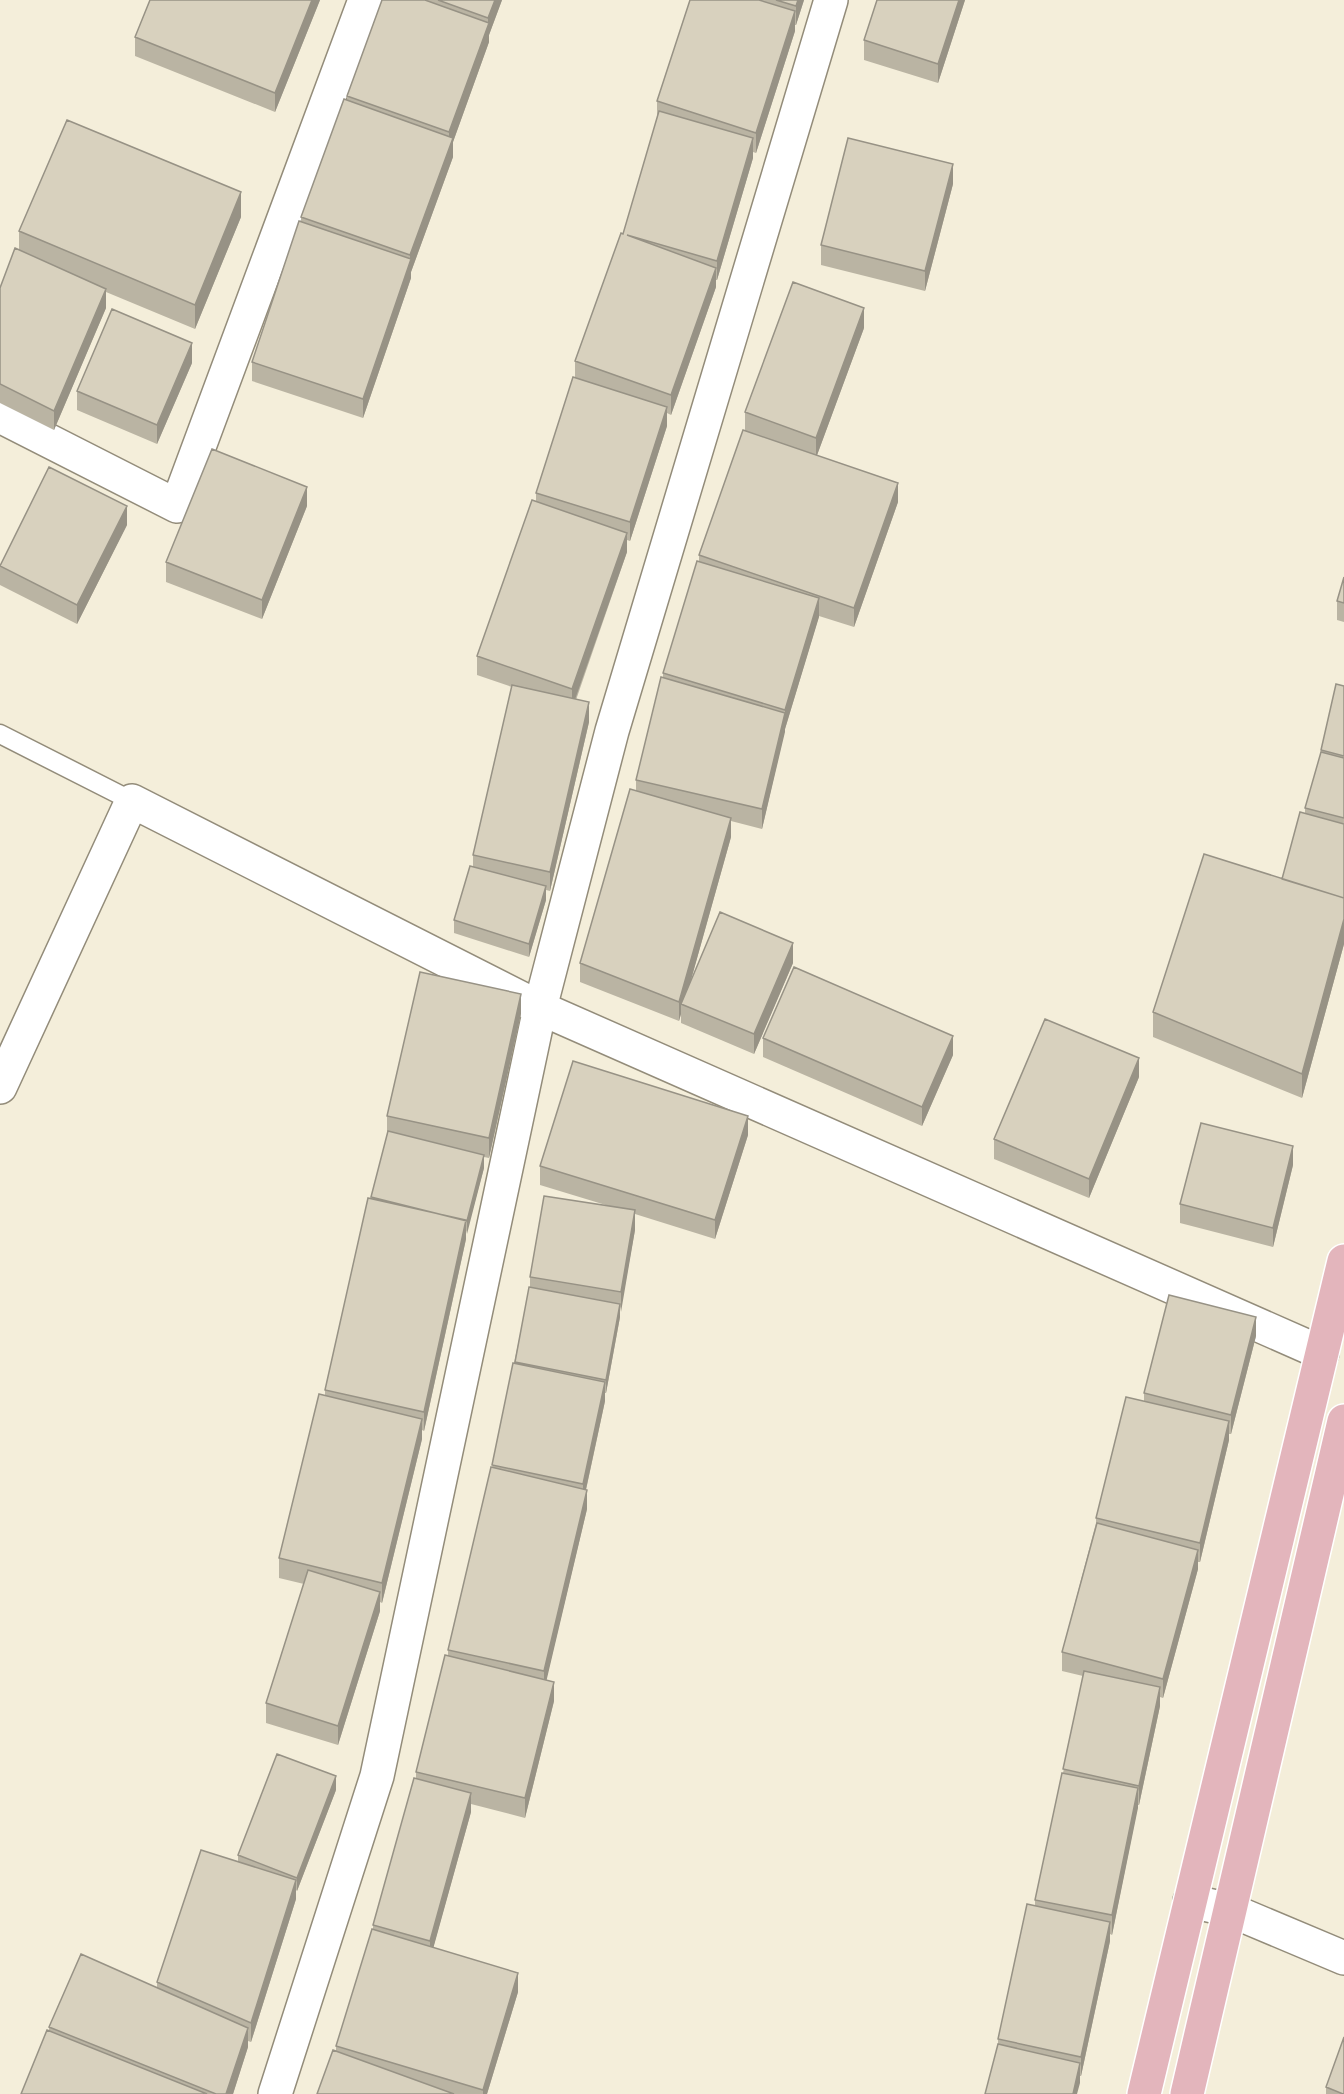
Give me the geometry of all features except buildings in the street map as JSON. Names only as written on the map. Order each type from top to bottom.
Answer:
[{"type":"main road","points":[[1144,2094],[1344,1260]]},
{"type":"main road","points":[[1187,2094],[1344,1421]]},
{"type":"street","points":[[0,416],[177,506],[365,0]]},
{"type":"street","points":[[275,2094],[377,1776],[540,1008],[612,731],[831,0]]},
{"type":"street","points":[[0,1087],[132,801],[540,1008],[1322,1353]]},
{"type":"street","points":[[1190,1901],[1230,1910],[1344,1958]]},
{"type":"lane","points":[[0,734],[132,801]]}]
